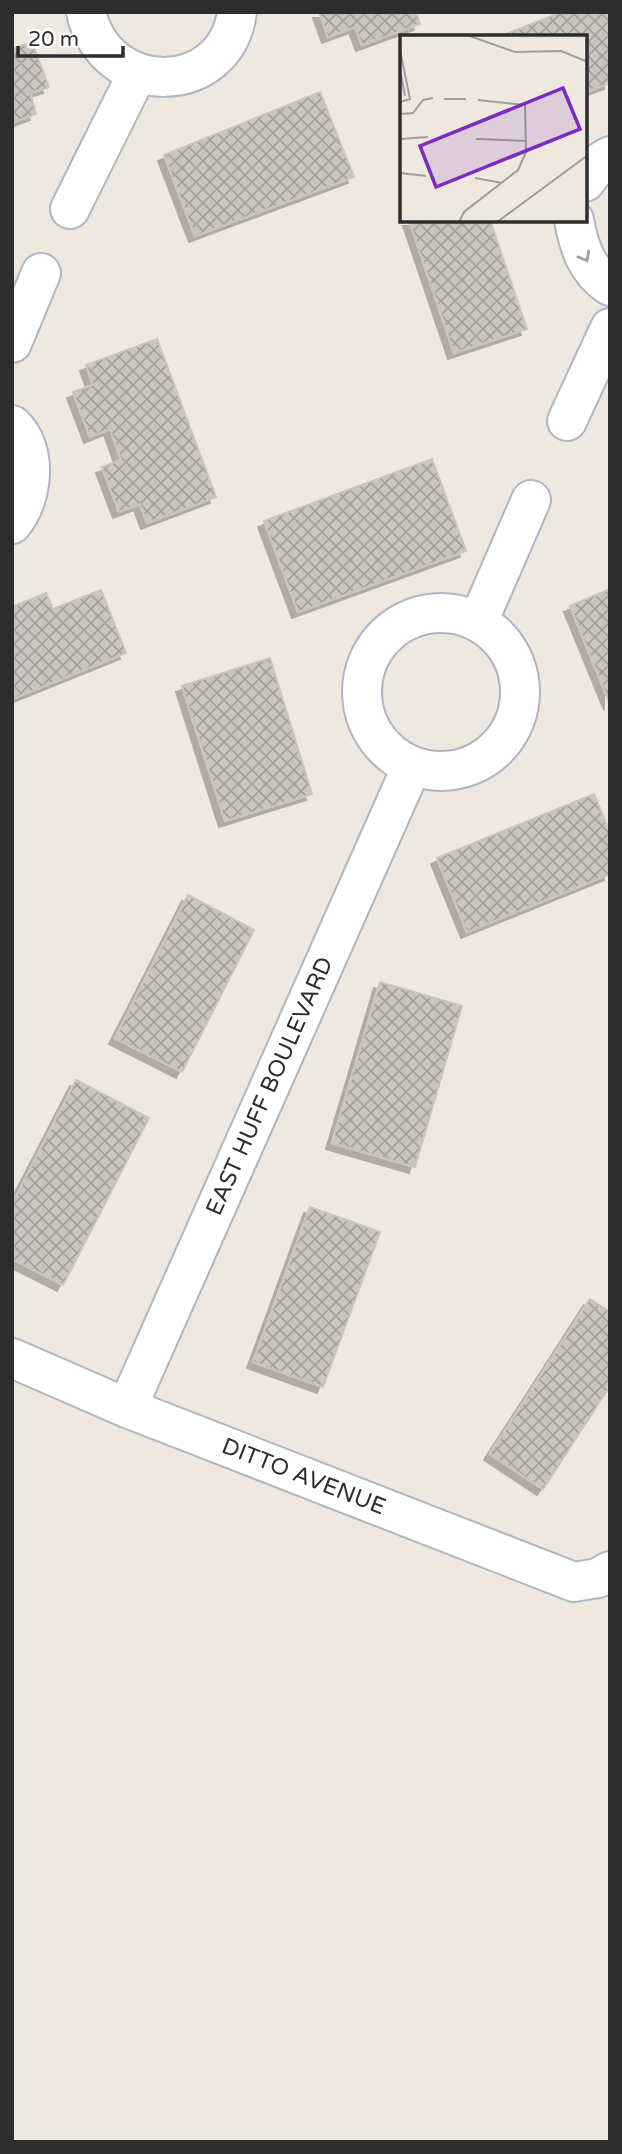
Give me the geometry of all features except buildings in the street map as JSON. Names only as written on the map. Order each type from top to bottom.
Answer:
[{"type":"street","points":[[86,12],[91,33],[109,58],[137,74],[176,78],[212,61],[235,28],[237,12]]},
{"type":"street","points":[[70,209],[137,74]]},
{"type":"street","points":[[587,179],[600,162],[610,156]]},
{"type":"street","points":[[574,222],[580,251],[598,278],[610,286]]},
{"type":"street","points":[[12,343],[41,273]]},
{"type":"street","points":[[567,421],[610,328]]},
{"type":"street","points":[[12,425],[18,430],[32,468],[25,509],[12,524]]},
{"type":"street","points":[[478,622],[531,500]]},
{"type":"street","points":[[451,614],[478,622],[502,641],[516,667],[520,696],[513,726],[496,750],[470,766],[441,772],[412,766],[388,751],[370,729],[362,701],[364,673],[376,647],[396,626],[423,615],[451,614]]},
{"type":"street","name":"EAST HUFF BOULEVARD","points":[[127,1408],[412,766]]},
{"type":"street","name":"DITTO AVENUE","points":[[12,1358],[127,1408],[574,1582],[604,1574]]}]
